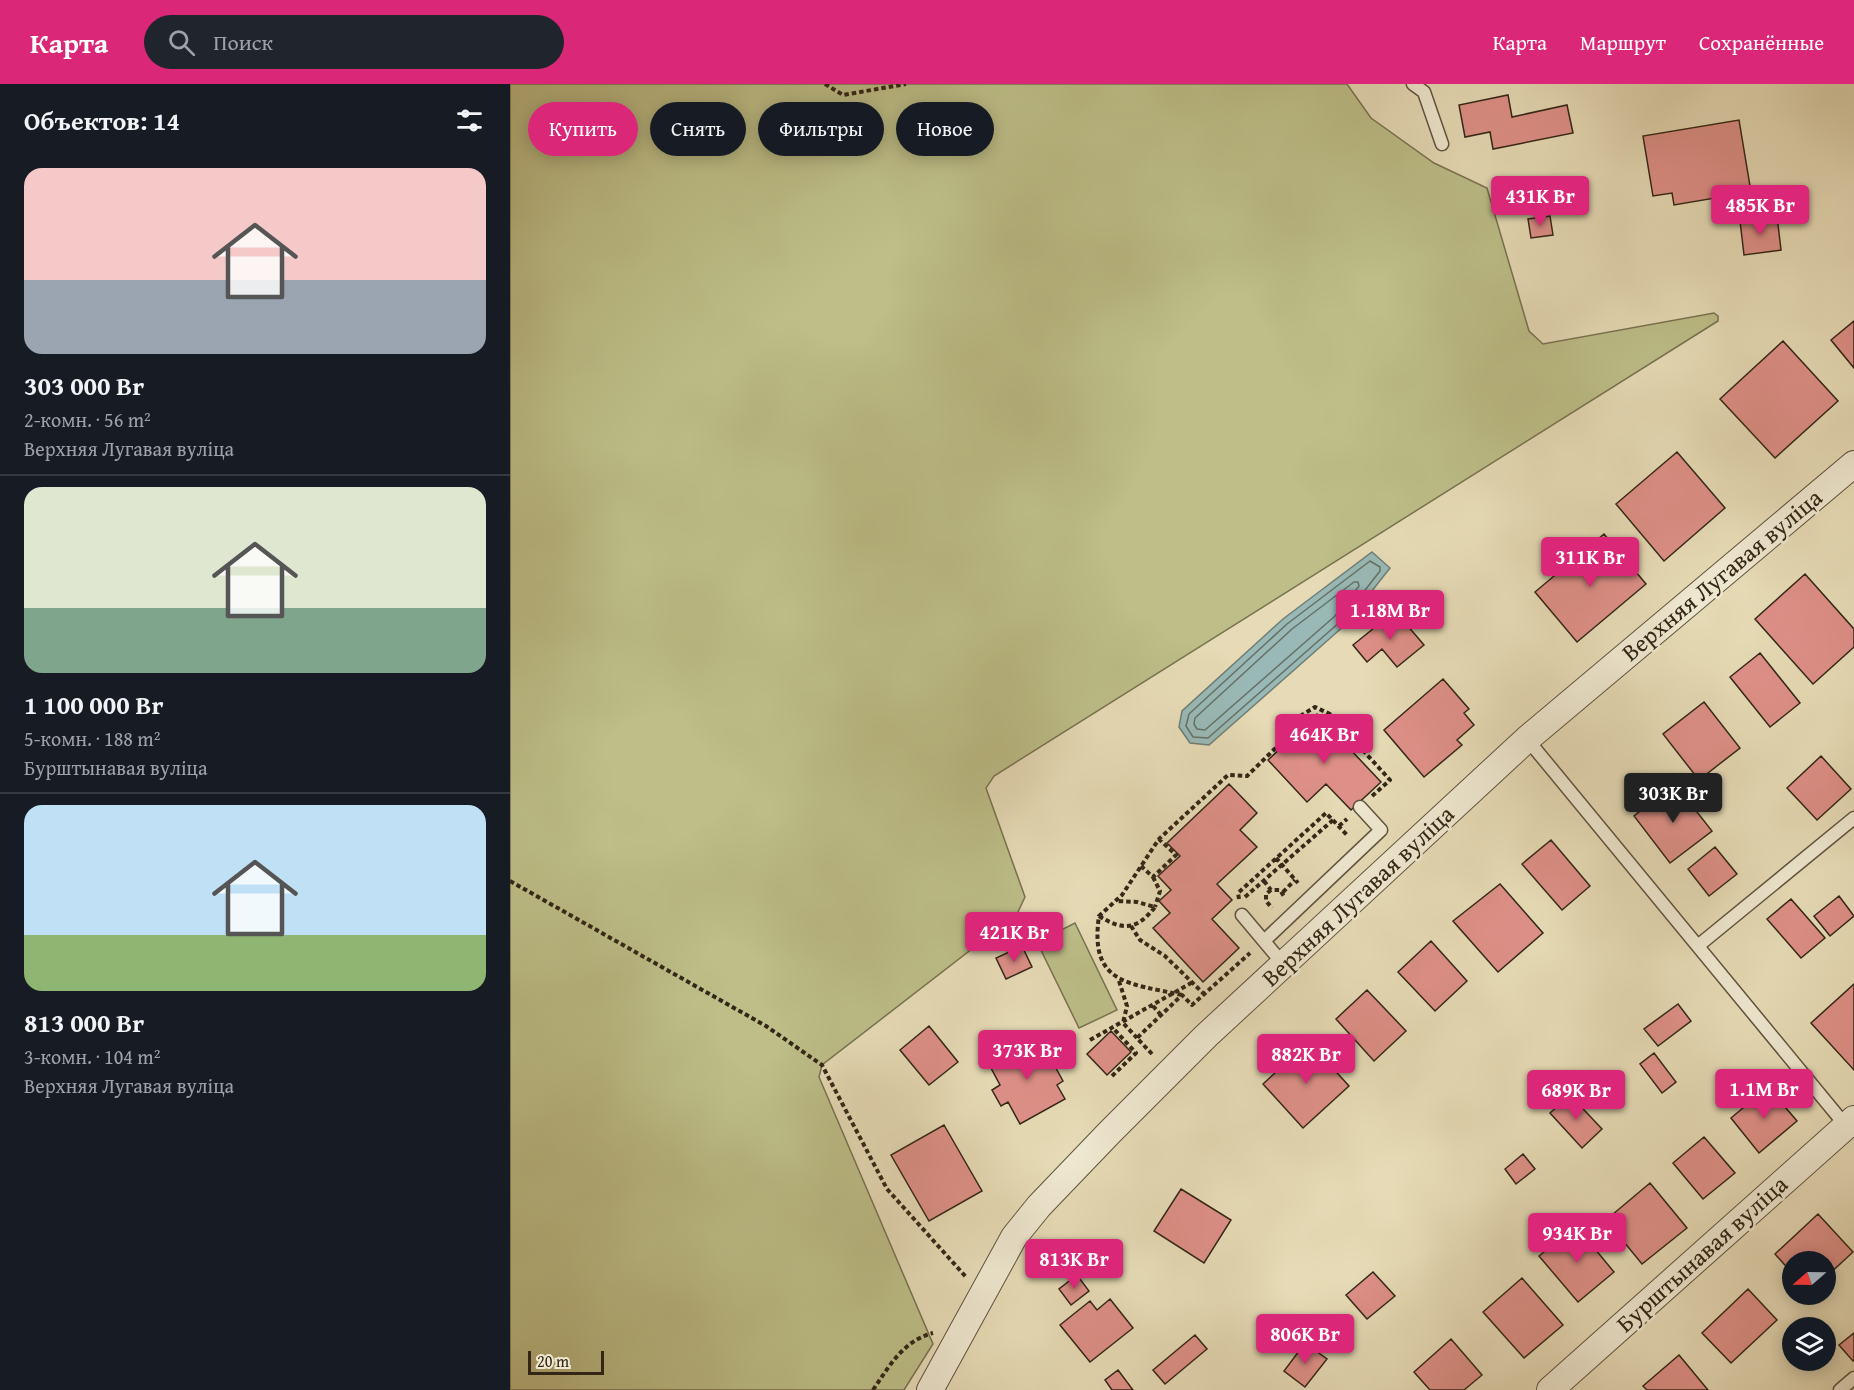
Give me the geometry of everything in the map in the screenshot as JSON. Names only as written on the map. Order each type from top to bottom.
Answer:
[{"type":"street","name":"Верхняя Лугавая вуліца","points":[[930,1390],[1014,1237],[1039,1206],[1206,1036],[1527,739],[1854,464]]},
{"type":"street","name":"Бурштынавая вуліца","points":[[1550,1390],[1850,1122]]},
{"type":"lane","points":[[1413,84],[1424,92],[1442,144]]},
{"type":"lane","points":[[1527,739],[1850,1122]]},
{"type":"lane","points":[[1264,941],[1381,830],[1360,807]]},
{"type":"lane","points":[[1699,945],[1854,818]]},
{"type":"lane","points":[[1242,915],[1284,965]]},
{"type":"lane","points":[[1840,1390],[1854,1378]]},
{"type":"path","points":[[825,84],[843,95],[906,84]]},
{"type":"path","points":[[1123,1023],[1128,1006],[1119,981],[1103,964],[1096,939],[1099,916],[1116,901],[1159,839],[1228,775],[1246,776],[1294,730],[1302,715],[1315,707],[1330,714],[1390,780],[1339,826]]},
{"type":"path","points":[[1242,915],[1238,892],[1326,813],[1360,850]]},
{"type":"path","points":[[1240,902],[1333,820]]},
{"type":"path","points":[[1154,877],[1176,855],[1159,839]]},
{"type":"path","points":[[1276,858],[1310,897]]},
{"type":"path","points":[[1099,916],[1115,926],[1131,926],[1146,919],[1155,907],[1160,891],[1154,877],[1142,866]]},
{"type":"path","points":[[1283,892],[1295,880]]},
{"type":"path","points":[[510,881],[765,1026],[822,1065],[887,1189],[981,1294]]},
{"type":"path","points":[[1263,881],[1271,890],[1283,892]]},
{"type":"path","points":[[1271,890],[1266,894],[1266,901],[1272,908],[1278,908]]},
{"type":"path","points":[[1283,892],[1284,904]]},
{"type":"path","points":[[1116,901],[1137,902],[1155,907]]},
{"type":"path","points":[[1131,926],[1140,940],[1165,956],[1204,994]]},
{"type":"path","points":[[1192,1005],[1264,941]]},
{"type":"path","points":[[1119,981],[1182,995],[1198,1012]]},
{"type":"path","points":[[1090,1040],[1193,982]]},
{"type":"path","points":[[1137,1038],[1182,995]]},
{"type":"path","points":[[1153,1006],[1161,1015]]},
{"type":"path","points":[[1123,1023],[1152,1054],[1160,1047]]},
{"type":"path","points":[[1112,1076],[1136,1053],[1113,1028]]},
{"type":"path","points":[[873,1390],[890,1364],[916,1338],[968,1322]]},
{"type":"green space","points":[[510,84],[1347,84],[1371,118],[1434,163],[1487,188],[1529,331],[1543,344],[1714,313],[1718,316],[1718,321],[994,776],[986,788],[1025,897],[1017,914],[822,1065],[819,1077],[933,1344],[904,1390],[510,1390]]},
{"type":"green space","points":[[1075,923],[1117,1010],[1079,1028],[1037,942]]},
{"type":"water","points":[[1372,552],[1390,568],[1345,625],[1209,745],[1190,743],[1179,727],[1182,711],[1283,619]]},
{"type":"building","points":[[1508,95],[1512,117],[1567,105],[1573,133],[1493,149],[1490,132],[1465,137],[1459,105]]},
{"type":"building","points":[[1739,120],[1751,192],[1674,205],[1672,193],[1653,196],[1643,136]]},
{"type":"building","points":[[1550,216],[1553,235],[1531,238],[1528,219]]},
{"type":"building","points":[[1777,216],[1781,250],[1744,255],[1740,221]]},
{"type":"building","points":[[1854,321],[1854,368],[1831,340]]},
{"type":"building","points":[[1783,341],[1838,401],[1775,458],[1720,399]]},
{"type":"building","points":[[1677,452],[1725,508],[1664,561],[1616,504]]},
{"type":"building","points":[[1604,534],[1646,584],[1577,642],[1535,592]]},
{"type":"building","points":[[1805,574],[1854,629],[1854,647],[1813,684],[1755,619]]},
{"type":"building","points":[[1395,611],[1424,645],[1397,667],[1382,649],[1367,662],[1353,645]]},
{"type":"building","points":[[1760,653],[1800,703],[1770,727],[1730,677]]},
{"type":"building","points":[[1443,679],[1469,709],[1464,713],[1474,725],[1457,740],[1462,745],[1424,777],[1384,730]]},
{"type":"building","points":[[1704,702],[1740,748],[1699,780],[1663,734]]},
{"type":"building","points":[[1317,714],[1381,782],[1351,810],[1326,784],[1307,802],[1268,760]]},
{"type":"building","points":[[1821,756],[1851,789],[1817,820],[1787,788]]},
{"type":"building","points":[[1229,784],[1257,813],[1240,830],[1257,847],[1217,884],[1232,900],[1212,919],[1239,948],[1203,982],[1153,928],[1170,913],[1159,901],[1171,890],[1158,876],[1180,856],[1167,843]]},
{"type":"building","points":[[1675,784],[1712,831],[1670,863],[1634,816]]},
{"type":"building","points":[[1551,840],[1590,886],[1562,910],[1522,864]]},
{"type":"building","points":[[1715,847],[1737,874],[1709,896],[1688,869]]},
{"type":"building","points":[[1500,884],[1543,933],[1498,972],[1453,921]]},
{"type":"building","points":[[1839,896],[1854,916],[1830,936],[1814,916]]},
{"type":"building","points":[[1791,899],[1825,938],[1801,958],[1767,919]]},
{"type":"building","points":[[1431,941],[1467,981],[1435,1011],[1398,972]]},
{"type":"building","points":[[1022,946],[1032,967],[1006,979],[996,958]]},
{"type":"building","points":[[1854,984],[1854,1070],[1811,1023]]},
{"type":"building","points":[[1367,990],[1406,1031],[1374,1061],[1336,1019]]},
{"type":"building","points":[[1678,1004],[1691,1021],[1658,1046],[1644,1029]]},
{"type":"building","points":[[929,1026],[958,1062],[929,1085],[900,1050]]},
{"type":"building","points":[[1111,1031],[1131,1052],[1107,1075],[1087,1054]]},
{"type":"building","points":[[1015,1038],[1023,1052],[1036,1044],[1042,1055],[1047,1052],[1063,1081],[1057,1085],[1065,1099],[1020,1124],[1008,1102],[1001,1106],[992,1090],[1000,1085],[991,1068],[1004,1061],[996,1049]]},
{"type":"building","points":[[1309,1042],[1349,1086],[1303,1128],[1263,1084]]},
{"type":"building","points":[[1654,1053],[1676,1082],[1662,1093],[1640,1064]]},
{"type":"building","points":[[1768,1087],[1797,1121],[1759,1153],[1731,1118]]},
{"type":"building","points":[[1570,1095],[1602,1129],[1582,1148],[1550,1113]]},
{"type":"building","points":[[944,1125],[982,1191],[929,1221],[891,1155]]},
{"type":"building","points":[[1704,1137],[1735,1173],[1703,1199],[1673,1163]]},
{"type":"building","points":[[1523,1154],[1535,1169],[1516,1184],[1505,1169]]},
{"type":"building","points":[[1650,1183],[1687,1228],[1642,1264],[1606,1220]]},
{"type":"building","points":[[1181,1189],[1231,1220],[1204,1263],[1154,1231]]},
{"type":"building","points":[[1818,1214],[1853,1252],[1836,1268],[1836,1251],[1782,1251],[1782,1262],[1775,1254]]},
{"type":"building","points":[[1576,1226],[1614,1272],[1578,1302],[1539,1256]]},
{"type":"building","points":[[1373,1272],[1395,1296],[1367,1319],[1346,1295]]},
{"type":"building","points":[[1077,1275],[1089,1291],[1071,1305],[1059,1289]]},
{"type":"building","points":[[1522,1278],[1563,1325],[1524,1358],[1483,1312]]},
{"type":"building","points":[[1748,1289],[1777,1320],[1731,1363],[1702,1333]]},
{"type":"building","points":[[1110,1299],[1133,1328],[1090,1362],[1060,1325],[1090,1301],[1097,1310]]},
{"type":"building","points":[[1854,1333],[1854,1360],[1853,1361],[1839,1345]]},
{"type":"building","points":[[1195,1335],[1207,1349],[1165,1384],[1153,1370]]},
{"type":"building","points":[[1451,1339],[1482,1375],[1464,1390],[1430,1390],[1414,1372]]},
{"type":"building","points":[[1305,1343],[1327,1359],[1305,1387],[1284,1371]]},
{"type":"building","points":[[1679,1355],[1708,1390],[1647,1390],[1643,1386]]},
{"type":"building","points":[[1118,1370],[1133,1390],[1112,1390],[1105,1380]]}]
